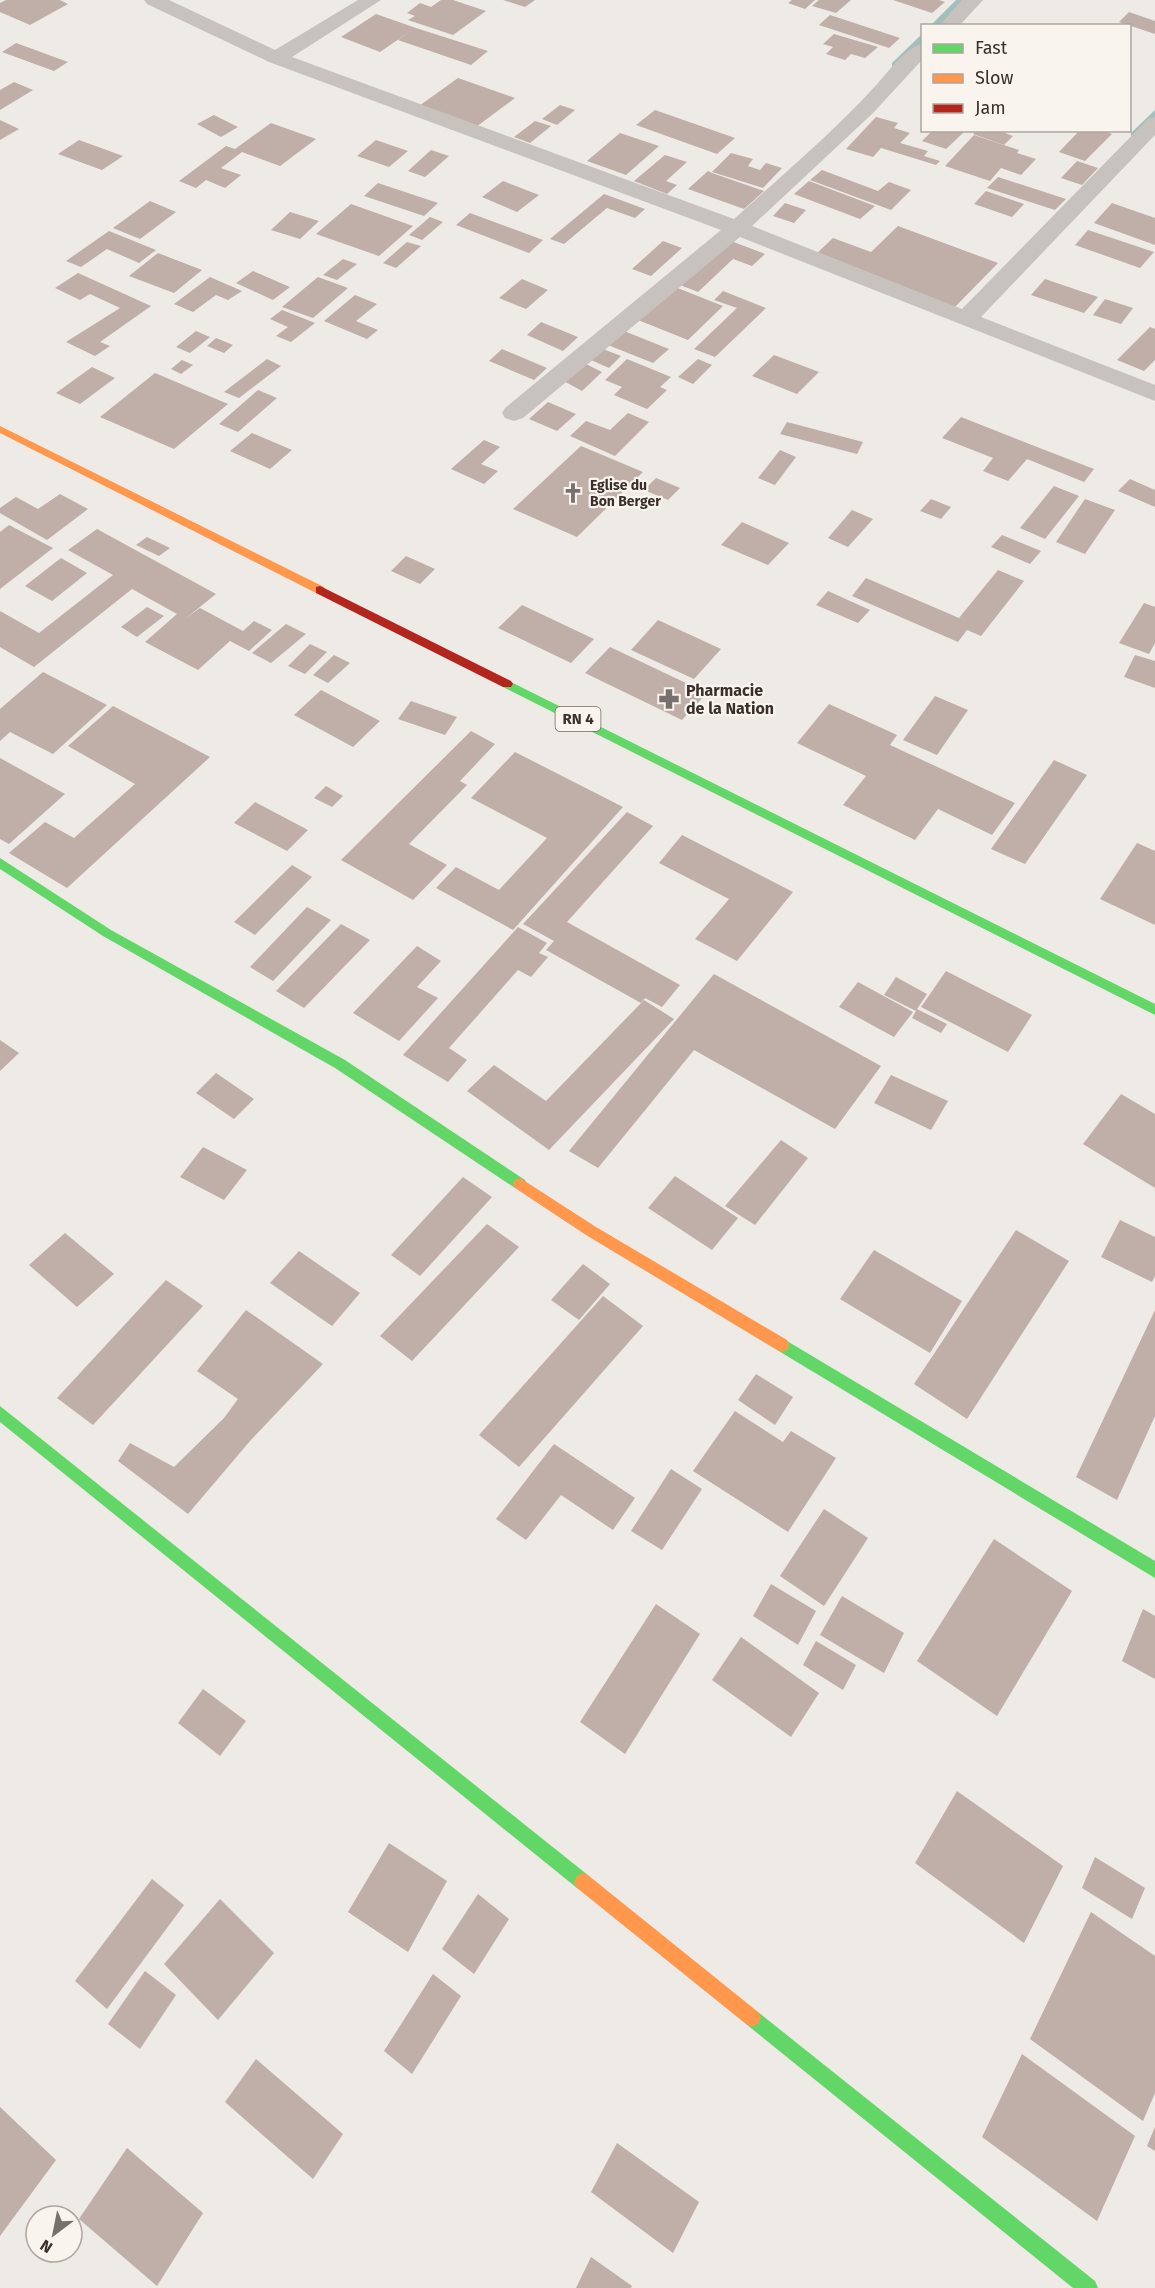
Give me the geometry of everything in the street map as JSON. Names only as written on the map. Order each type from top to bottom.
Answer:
[{"type":"street","points":[[154,0],[276,57],[737,228],[1155,394]]},
{"type":"street","points":[[276,57],[371,0]]},
{"type":"street","points":[[950,24],[973,0]]},
{"type":"street","points":[[514,413],[737,228],[866,109],[901,69],[921,51]]},
{"type":"street","points":[[965,320],[1155,123]]},
{"type":"street","name":"RN 4","points":[[0,429],[1155,1010]]},
{"type":"street","points":[[0,863],[107,933],[340,1064],[591,1231],[1155,1570]]},
{"type":"street","points":[[0,1413],[1088,2288]]},
{"type":"building","points":[[6,0],[60,0],[68,4],[30,25],[0,12],[0,3]]},
{"type":"building","points":[[441,0],[453,0],[486,11],[453,35],[408,20],[415,16],[407,13],[420,3],[431,7]]},
{"type":"building","points":[[503,0],[535,0],[525,7]]},
{"type":"building","points":[[792,0],[815,0],[805,9],[788,3]]},
{"type":"building","points":[[819,0],[851,0],[836,13],[812,6]]},
{"type":"building","points":[[893,0],[939,0],[945,2],[932,13]]},
{"type":"building","points":[[1129,12],[1155,21],[1155,34],[1131,26],[1131,24],[1119,22]]},
{"type":"building","points":[[376,14],[488,51],[471,65],[398,40],[412,30],[380,52],[341,37]]},
{"type":"building","points":[[830,15],[900,38],[889,48],[819,25]]},
{"type":"building","points":[[834,34],[878,47],[865,58],[851,54],[845,60],[826,54],[833,47],[823,44]]},
{"type":"building","points":[[16,43],[68,62],[54,71],[2,52]]},
{"type":"building","points":[[458,78],[515,98],[476,127],[419,106]]},
{"type":"building","points":[[14,82],[33,90],[0,110],[0,90]]},
{"type":"building","points":[[560,105],[575,110],[557,125],[542,119]]},
{"type":"building","points":[[655,110],[735,138],[717,154],[636,125]]},
{"type":"building","points":[[214,115],[238,127],[221,137],[197,124]]},
{"type":"building","points":[[876,117],[898,123],[894,128],[910,133],[900,143],[928,151],[924,156],[940,161],[936,165],[881,148],[873,157],[846,149]]},
{"type":"building","points":[[0,120],[19,129],[0,140]]},
{"type":"building","points":[[535,121],[551,126],[530,143],[514,137]]},
{"type":"building","points":[[271,123],[316,139],[280,166],[242,152],[221,168],[241,175],[225,188],[206,180],[196,188],[179,181],[226,146],[235,149]]},
{"type":"building","points":[[931,132],[964,132],[946,149],[922,141]]},
{"type":"building","points":[[975,132],[1002,132],[1013,136],[1004,145],[973,134]]},
{"type":"building","points":[[1078,132],[1112,134],[1085,161],[1059,152]]},
{"type":"building","points":[[620,133],[659,146],[626,175],[587,161]]},
{"type":"building","points":[[974,135],[1019,150],[1017,153],[1036,159],[1021,175],[1001,168],[990,181],[945,166]]},
{"type":"building","points":[[79,140],[123,156],[102,170],[58,154]]},
{"type":"building","points":[[376,140],[408,151],[389,167],[357,156]]},
{"type":"building","points":[[431,150],[449,156],[425,177],[408,171]]},
{"type":"building","points":[[731,153],[753,159],[748,166],[760,170],[766,163],[782,168],[763,188],[712,172]]},
{"type":"building","points":[[665,155],[687,162],[666,181],[677,185],[667,194],[634,181]]},
{"type":"building","points":[[1077,161],[1098,168],[1082,185],[1061,178]]},
{"type":"building","points":[[822,170],[878,191],[889,182],[911,190],[891,210],[810,180]]},
{"type":"building","points":[[708,171],[764,191],[744,209],[688,189]]},
{"type":"building","points":[[998,177],[1066,199],[1055,210],[987,188]]},
{"type":"building","points":[[503,181],[539,195],[517,212],[482,197]]},
{"type":"building","points":[[809,181],[875,206],[860,219],[794,194]]},
{"type":"building","points":[[378,183],[438,203],[424,216],[364,196]]},
{"type":"building","points":[[986,191],[1024,204],[1012,217],[974,204]]},
{"type":"building","points":[[604,194],[645,209],[635,218],[607,208],[564,244],[550,239]]},
{"type":"building","points":[[150,201],[176,212],[140,239],[113,228]]},
{"type":"building","points":[[785,203],[806,210],[794,223],[773,216]]},
{"type":"building","points":[[1112,203],[1155,218],[1155,245],[1094,223]]},
{"type":"building","points":[[351,204],[413,226],[379,256],[316,234]]},
{"type":"building","points":[[290,212],[319,221],[300,239],[271,230]]},
{"type":"building","points":[[470,213],[543,240],[529,253],[456,225]]},
{"type":"building","points":[[430,217],[443,222],[422,240],[409,235]]},
{"type":"building","points":[[898,226],[998,263],[953,309],[814,256],[833,238],[871,252]]},
{"type":"building","points":[[1088,230],[1154,252],[1140,268],[1075,245]]},
{"type":"building","points":[[109,231],[156,250],[139,263],[107,249],[81,267],[66,261]]},
{"type":"building","points":[[723,238],[765,254],[752,266],[733,259],[698,292],[675,283]]},
{"type":"building","points":[[663,241],[682,248],[651,276],[632,269]]},
{"type":"building","points":[[407,242],[421,246],[396,268],[383,263]]},
{"type":"building","points":[[158,253],[202,270],[174,293],[129,276]]},
{"type":"building","points":[[343,259],[357,264],[337,280],[323,275]]},
{"type":"building","points":[[253,271],[290,287],[273,300],[236,283]]},
{"type":"building","points":[[78,273],[151,306],[100,342],[110,346],[95,356],[66,342],[120,308],[90,294],[80,300],[55,288]]},
{"type":"building","points":[[210,277],[242,291],[228,300],[216,295],[193,312],[174,304]]},
{"type":"building","points":[[318,277],[348,288],[313,318],[282,307]]},
{"type":"building","points":[[522,279],[548,290],[526,309],[499,298]]},
{"type":"building","points":[[1045,279],[1098,297],[1084,313],[1031,295]]},
{"type":"building","points":[[675,287],[723,306],[688,340],[638,320]]},
{"type":"building","points":[[723,291],[766,308],[715,357],[694,349],[737,308],[714,300]]},
{"type":"building","points":[[355,295],[377,304],[356,321],[378,330],[367,339],[324,321]]},
{"type":"building","points":[[1105,299],[1133,308],[1121,324],[1093,315]]},
{"type":"building","points":[[282,310],[315,323],[291,342],[276,336],[288,327],[270,319]]},
{"type":"building","points":[[541,322],[578,337],[563,351],[527,335]]},
{"type":"building","points":[[1150,327],[1155,329],[1155,360],[1144,371],[1117,360]]},
{"type":"building","points":[[196,331],[210,337],[190,353],[176,347]]},
{"type":"building","points":[[624,331],[669,349],[653,363],[608,345]]},
{"type":"building","points":[[216,338],[233,345],[224,353],[207,346]]},
{"type":"building","points":[[502,349],[547,368],[534,380],[489,361]]},
{"type":"building","points":[[603,349],[621,356],[609,368],[591,360]]},
{"type":"building","points":[[774,355],[819,372],[797,394],[752,376]]},
{"type":"building","points":[[267,359],[281,366],[239,398],[224,392]]},
{"type":"building","points":[[627,359],[671,377],[660,387],[667,390],[647,409],[614,395],[622,387],[605,380]]},
{"type":"building","points":[[698,359],[712,365],[693,384],[678,377]]},
{"type":"building","points":[[182,360],[193,365],[181,374],[171,369]]},
{"type":"building","points":[[582,362],[602,372],[582,391],[562,380]]},
{"type":"building","points":[[92,367],[115,378],[80,404],[56,393]]},
{"type":"building","points":[[155,373],[228,404],[174,449],[100,417]]},
{"type":"building","points":[[258,390],[277,398],[238,432],[219,424]]},
{"type":"building","points":[[548,402],[576,414],[557,431],[529,419]]},
{"type":"building","points":[[628,413],[649,422],[615,456],[570,436],[586,421],[610,430]]},
{"type":"building","points":[[961,417],[1094,469],[1084,482],[1027,459],[1008,481],[983,471],[993,458],[942,438]]},
{"type":"building","points":[[787,422],[863,442],[857,454],[780,434]]},
{"type":"building","points":[[252,433],[292,450],[270,469],[230,451]]},
{"type":"building","points":[[484,440],[500,447],[481,464],[498,471],[484,484],[451,469]]},
{"type":"building","points":[[581,446],[643,472],[577,537],[513,509]]},
{"type":"building","points":[[780,450],[796,457],[775,485],[758,478]]},
{"type":"building","points":[[656,478],[680,488],[668,500],[644,490]]},
{"type":"building","points":[[1130,479],[1155,490],[1155,507],[1118,491]]},
{"type":"building","points":[[1054,486],[1079,496],[1045,539],[1020,528]]},
{"type":"building","points":[[60,494],[88,509],[47,540],[0,513],[0,508],[16,497],[38,509]]},
{"type":"building","points":[[931,499],[951,507],[941,519],[920,511]]},
{"type":"building","points":[[1085,499],[1115,510],[1085,554],[1056,542]]},
{"type":"building","points":[[852,510],[873,519],[848,547],[828,538]]},
{"type":"building","points":[[742,522],[789,543],[768,565],[721,545]]},
{"type":"building","points":[[9,525],[53,548],[0,589],[0,532]]},
{"type":"building","points":[[97,529],[216,594],[185,619],[200,608],[243,631],[254,621],[272,630],[249,651],[230,641],[198,670],[145,642],[177,614],[132,589],[34,667],[0,647],[0,611],[39,633],[113,575],[68,550]]},
{"type":"building","points":[[1002,535],[1041,551],[1030,564],[991,547]]},
{"type":"building","points":[[147,537],[170,548],[159,556],[136,545]]},
{"type":"building","points":[[406,556],[435,569],[420,584],[391,571]]},
{"type":"building","points":[[61,558],[87,573],[52,601],[25,586]]},
{"type":"building","points":[[998,570],[1024,581],[981,636],[967,630],[958,642],[852,596],[866,578],[959,618]]},
{"type":"building","points":[[828,591],[870,610],[858,623],[816,605]]},
{"type":"building","points":[[1144,603],[1155,607],[1155,643],[1149,654],[1119,643]]},
{"type":"building","points":[[522,605],[594,639],[571,663],[498,628]]},
{"type":"building","points":[[147,607],[164,616],[137,637],[121,627]]},
{"type":"building","points":[[658,620],[721,649],[694,679],[631,650]]},
{"type":"building","points":[[286,624],[306,634],[271,663],[252,653]]},
{"type":"building","points":[[310,644],[327,652],[305,674],[288,666]]},
{"type":"building","points":[[610,647],[707,693],[682,720],[585,673]]},
{"type":"building","points":[[334,655],[350,663],[328,683],[313,675]]},
{"type":"building","points":[[1135,655],[1155,661],[1155,688],[1124,677]]},
{"type":"building","points":[[43,672],[107,705],[53,754],[10,732],[0,741],[0,709]]},
{"type":"building","points":[[321,690],[380,721],[353,747],[294,715]]},
{"type":"building","points":[[935,696],[968,710],[937,755],[903,740]]},
{"type":"building","points":[[411,701],[457,717],[445,735],[398,719]]},
{"type":"building","points":[[829,704],[897,735],[890,745],[1015,803],[992,835],[938,809],[915,840],[843,805],[866,776],[797,743]]},
{"type":"building","points":[[113,706],[210,757],[67,888],[9,853],[45,822],[74,838],[135,784],[68,746]]},
{"type":"building","points":[[471,731],[495,744],[460,781],[467,785],[409,844],[447,865],[413,900],[341,860]]},
{"type":"building","points":[[515,752],[623,807],[513,930],[436,888],[456,867],[499,890],[547,838],[471,798]]},
{"type":"building","points":[[0,758],[65,794],[9,844],[0,839]]},
{"type":"building","points":[[1054,760],[1087,775],[1025,864],[991,849]]},
{"type":"building","points":[[326,786],[343,796],[332,807],[314,798]]},
{"type":"building","points":[[255,802],[308,830],[287,851],[234,823]]},
{"type":"building","points":[[627,812],[653,826],[567,922],[680,985],[662,1007],[645,998],[641,1003],[546,950],[554,941],[523,924]]},
{"type":"building","points":[[682,835],[793,892],[737,961],[695,939],[729,899],[659,863]]},
{"type":"building","points":[[1137,843],[1155,851],[1155,925],[1100,899]]},
{"type":"building","points":[[292,865],[312,877],[255,935],[234,922]]},
{"type":"building","points":[[307,907],[331,920],[273,981],[250,967]]},
{"type":"building","points":[[341,924],[370,940],[304,1008],[276,991]]},
{"type":"building","points":[[518,927],[547,943],[539,953],[548,957],[531,977],[518,970],[449,1048],[467,1060],[448,1082],[403,1055]]},
{"type":"building","points":[[417,946],[441,961],[417,987],[438,998],[399,1041],[353,1013]]},
{"type":"building","points":[[946,971],[1032,1015],[1008,1052],[921,1007]]},
{"type":"building","points":[[714,974],[881,1066],[835,1129],[694,1050],[598,1168],[569,1151]]},
{"type":"building","points":[[896,977],[927,994],[917,1009],[947,1024],[941,1033],[912,1018],[916,1011],[884,995]]},
{"type":"building","points":[[858,982],[913,1012],[894,1037],[839,1007]]},
{"type":"building","points":[[644,1000],[674,1019],[549,1150],[467,1091],[494,1065],[546,1101]]},
{"type":"building","points":[[0,1040],[19,1053],[0,1071]]},
{"type":"building","points":[[216,1073],[254,1099],[234,1119],[196,1093]]},
{"type":"building","points":[[891,1075],[948,1101],[931,1130],[874,1103]]},
{"type":"building","points":[[1121,1094],[1155,1114],[1155,1188],[1083,1144]]},
{"type":"building","points":[[781,1140],[808,1158],[755,1225],[725,1206]]},
{"type":"building","points":[[203,1147],[247,1170],[224,1200],[180,1177]]},
{"type":"building","points":[[675,1176],[738,1218],[712,1250],[648,1208]]},
{"type":"building","points":[[463,1177],[492,1197],[420,1276],[391,1255]]},
{"type":"building","points":[[1120,1220],[1155,1237],[1155,1276],[1152,1282],[1101,1257]]},
{"type":"building","points":[[487,1224],[519,1247],[412,1361],[380,1336]]},
{"type":"building","points":[[1016,1230],[1069,1261],[967,1419],[914,1384]]},
{"type":"building","points":[[65,1233],[114,1274],[77,1307],[29,1265]]},
{"type":"building","points":[[874,1250],[962,1301],[930,1353],[840,1299]]},
{"type":"building","points":[[299,1251],[360,1293],[332,1326],[270,1283]]},
{"type":"building","points":[[583,1264],[610,1284],[579,1320],[551,1300]]},
{"type":"building","points":[[166,1280],[203,1306],[93,1425],[57,1398]]},
{"type":"building","points":[[603,1296],[643,1326],[519,1467],[479,1435]]},
{"type":"building","points":[[246,1310],[323,1364],[250,1441],[188,1514],[118,1461],[130,1443],[174,1467],[224,1418],[238,1399],[197,1371]]},
{"type":"building","points":[[1155,1310],[1155,1416],[1117,1500],[1076,1477]]},
{"type":"building","points":[[756,1374],[793,1397],[775,1425],[738,1400]]},
{"type":"building","points":[[735,1411],[783,1442],[791,1431],[836,1458],[788,1532],[693,1471]]},
{"type":"building","points":[[554,1444],[635,1498],[613,1530],[561,1495],[526,1540],[496,1519]]},
{"type":"building","points":[[671,1469],[702,1489],[662,1550],[631,1531]]},
{"type":"building","points":[[824,1509],[868,1538],[824,1606],[780,1576]]},
{"type":"building","points":[[994,1539],[1072,1591],[997,1716],[917,1661]]},
{"type":"building","points":[[771,1584],[816,1611],[798,1645],[753,1616]]},
{"type":"building","points":[[842,1596],[904,1633],[884,1673],[820,1635]]},
{"type":"building","points":[[656,1604],[700,1634],[625,1754],[580,1722]]},
{"type":"building","points":[[1143,1609],[1155,1616],[1155,1679],[1122,1661]]},
{"type":"building","points":[[741,1637],[819,1693],[791,1737],[712,1680]]},
{"type":"building","points":[[816,1641],[856,1665],[843,1690],[803,1665]]},
{"type":"building","points":[[203,1689],[246,1721],[220,1756],[178,1723]]},
{"type":"building","points":[[957,1791],[1063,1866],[1024,1943],[915,1863]]},
{"type":"building","points":[[389,1843],[447,1881],[408,1952],[348,1912]]},
{"type":"building","points":[[1095,1857],[1145,1888],[1132,1919],[1082,1888]]},
{"type":"building","points":[[152,1879],[184,1905],[107,2009],[75,1981]]},
{"type":"building","points":[[478,1894],[509,1919],[474,1974],[442,1949]]},
{"type":"building","points":[[220,1899],[274,1953],[218,2020],[164,1964]]},
{"type":"building","points":[[1091,1912],[1155,1956],[1155,2093],[1143,2121],[1030,2039]]},
{"type":"building","points":[[145,1971],[176,1995],[140,2049],[108,2024]]},
{"type":"building","points":[[433,1974],[461,1996],[412,2074],[384,2051]]},
{"type":"building","points":[[1022,2054],[1135,2136],[1097,2221],[982,2137]]},
{"type":"building","points":[[256,2059],[343,2134],[313,2179],[225,2102]]},
{"type":"building","points":[[0,2107],[56,2160],[0,2236]]},
{"type":"building","points":[[1155,2127],[1155,2151],[1147,2146]]},
{"type":"building","points":[[617,2143],[699,2202],[673,2253],[591,2192]]},
{"type":"building","points":[[127,2148],[203,2213],[157,2286],[84,2223],[84,2212]]},
{"type":"building","points":[[591,2257],[632,2286],[631,2288],[576,2288]]},
{"type":"waterway","points":[[937,24],[961,0]]},
{"type":"waterway","points":[[896,65],[921,38]]},
{"type":"waterway","points":[[1135,135],[1155,113]]},
{"type":"traffic: fast","points":[[507,684],[1155,1010]]},
{"type":"traffic: fast","points":[[0,863],[107,933],[340,1064],[520,1184]]},
{"type":"traffic: fast","points":[[782,1345],[1155,1570]]},
{"type":"traffic: fast","points":[[0,1413],[583,1882]]},
{"type":"traffic: fast","points":[[752,2018],[1088,2288]]},
{"type":"traffic: slow","points":[[0,429],[320,590]]},
{"type":"traffic: slow","points":[[520,1184],[591,1231],[782,1345]]},
{"type":"traffic: slow","points":[[583,1882],[752,2018]]},
{"type":"traffic: jam","points":[[320,590],[507,684]]},
{"type":"place","name":"Eglise du Bon Berger","points":[[573,493]]},
{"type":"place","name":"Pharmacie de la Nation","points":[[669,699]]}]
